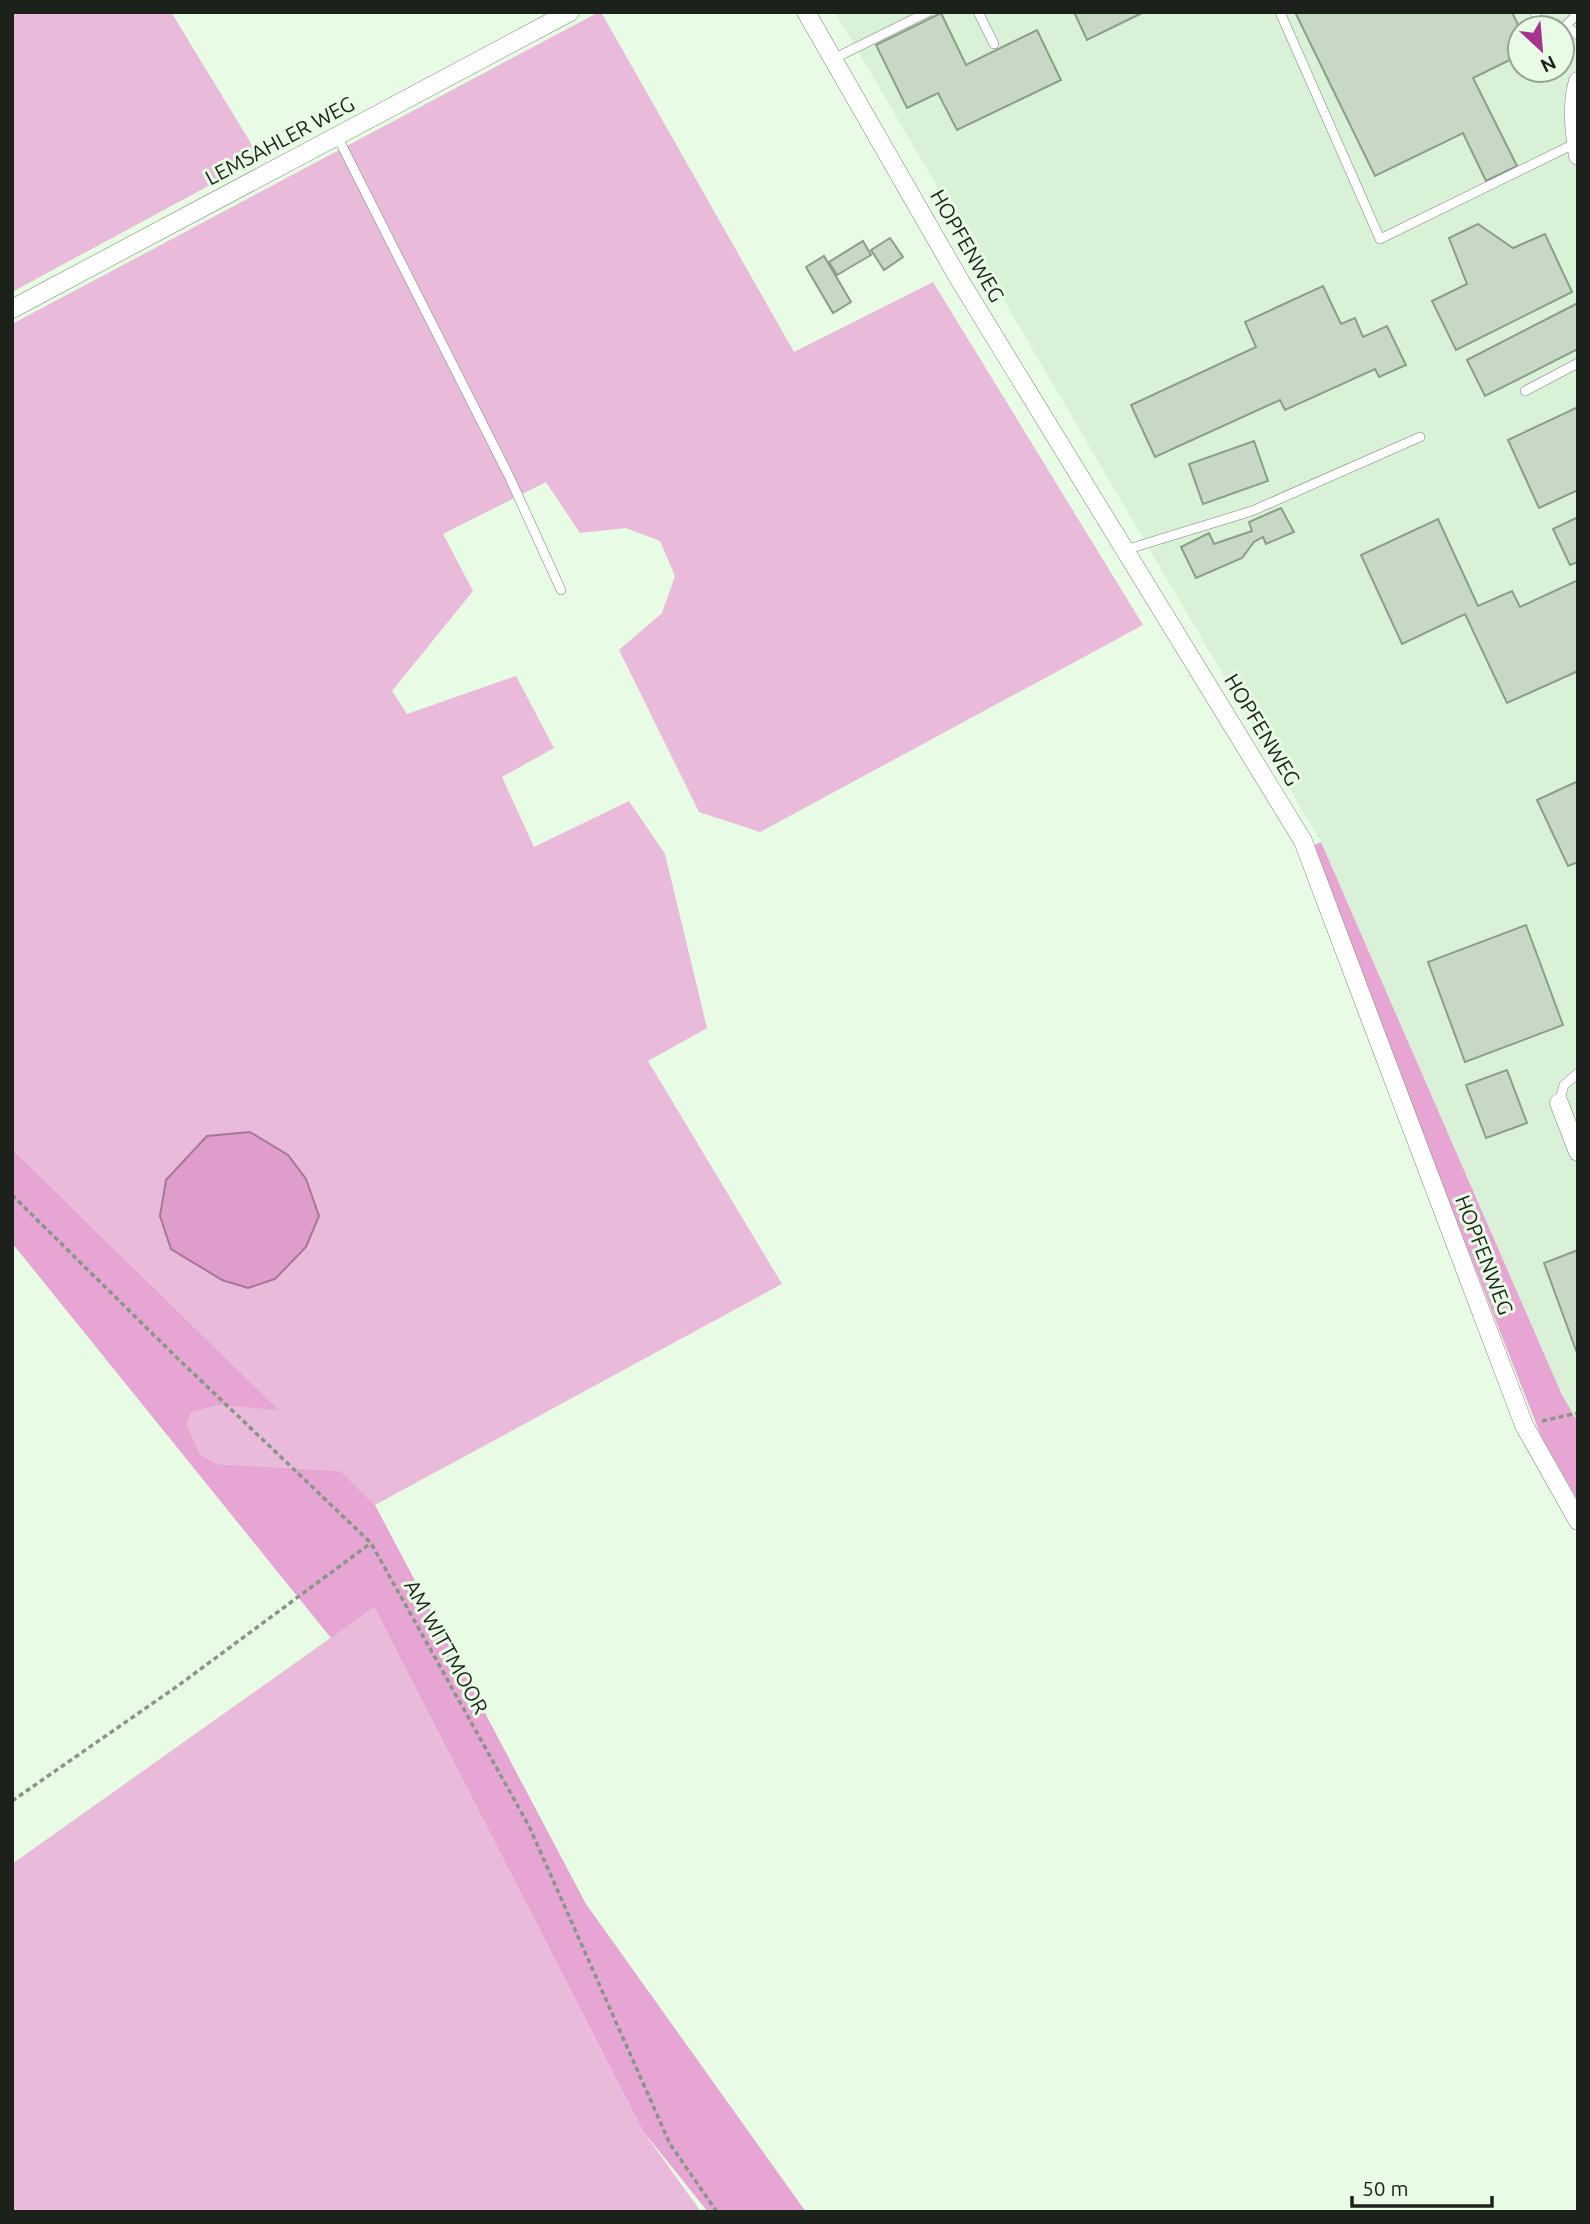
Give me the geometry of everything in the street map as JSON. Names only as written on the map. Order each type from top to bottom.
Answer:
[{"type":"street","name":"LEMSAHLER WEG","points":[[12,309],[570,12]]},
{"type":"street","name":"HOPFENWEG","points":[[806,12],[959,279],[1303,841],[1524,1425],[1578,1521]]},
{"type":"street","points":[[1577,150],[1574,105],[1578,81]]},
{"type":"street","points":[[1559,1103],[1578,1152]]},
{"type":"lane","points":[[833,59],[929,12]]},
{"type":"lane","points":[[978,12],[994,44]]},
{"type":"lane","points":[[1280,12],[1380,239],[1577,150]]},
{"type":"lane","points":[[337,136],[509,476],[561,590]]},
{"type":"lane","points":[[1525,391],[1578,363]]},
{"type":"lane","points":[[1125,550],[1251,511],[1420,437]]},
{"type":"lane","points":[[1559,1103],[1564,1085],[1578,1073]]},
{"type":"path","name":"AM WITTMOOR","points":[[12,1195],[371,1543],[529,1826],[670,2144],[717,2212]]},
{"type":"path","points":[[1524,1425],[1578,1413]]},
{"type":"path","points":[[12,1801],[179,1685],[371,1543]]},
{"type":"shaded area","points":[[12,12],[171,12],[260,158],[12,292]]},
{"type":"shaded area","points":[[601,12],[794,352],[933,282],[1143,625],[760,832],[699,812],[619,650],[662,613],[675,576],[660,541],[626,528],[580,533],[546,482],[443,534],[473,591],[392,691],[407,714],[516,676],[554,748],[502,777],[534,847],[629,801],[665,854],[707,1028],[648,1061],[782,1284],[375,1505],[341,1471],[217,1464],[200,1454],[187,1425],[191,1413],[218,1405],[278,1409],[12,1149],[12,324]],"holes":[[[171,1249],[275,1279],[248,1288],[222,1280]]]},
{"type":"shaded area","points":[[835,12],[1578,12],[1578,1422],[1562,1395],[1321,842]]},
{"type":"shaded area","points":[[1321,842],[1562,1395],[1578,1422],[1578,1501],[1541,1436],[1310,847]]},
{"type":"shaded area","points":[[250,1132],[288,1155],[306,1179],[319,1216],[306,1247],[275,1279],[248,1288],[222,1280],[171,1249],[160,1216],[166,1180],[207,1136]]},
{"type":"shaded area","points":[[12,1149],[279,1410],[218,1405],[191,1413],[187,1425],[200,1454],[217,1464],[341,1471],[375,1505],[586,1904],[806,2212],[708,2212],[643,2131],[374,1607],[331,1638],[12,1243]]},
{"type":"shaded area","points":[[374,1607],[643,2131],[701,2212],[12,2212],[12,1864]]},
{"type":"building","points":[[1074,12],[1144,12],[1087,40]]},
{"type":"building","points":[[1295,12],[1512,12],[1513,14],[1506,14],[1506,62],[1473,78],[1517,166],[1486,181],[1463,133],[1375,176]]},
{"type":"building","points":[[941,13],[966,65],[1037,30],[1061,80],[957,130],[938,93],[907,108],[876,45]]},
{"type":"building","points":[[1478,224],[1513,248],[1545,234],[1572,292],[1456,350],[1432,301],[1467,284],[1449,238]]},
{"type":"building","points":[[890,238],[903,257],[884,270],[871,250]]},
{"type":"building","points":[[863,241],[871,255],[837,275],[829,262]]},
{"type":"building","points":[[824,256],[851,302],[833,313],[806,267]]},
{"type":"building","points":[[1323,286],[1341,324],[1355,318],[1363,337],[1387,326],[1406,365],[1379,377],[1375,369],[1285,410],[1280,400],[1155,457],[1131,405],[1256,347],[1245,322]]},
{"type":"building","points":[[1578,303],[1578,349],[1485,396],[1467,360]]},
{"type":"building","points":[[1578,407],[1578,490],[1539,508],[1508,440]]},
{"type":"building","points":[[1254,441],[1268,481],[1203,504],[1189,464]]},
{"type":"building","points":[[1281,508],[1294,532],[1266,544],[1263,537],[1254,542],[1242,558],[1196,578],[1181,547],[1209,533],[1214,544],[1252,531],[1249,522]]},
{"type":"building","points":[[1578,517],[1578,562],[1570,565],[1553,529]]},
{"type":"building","points":[[1438,519],[1478,606],[1512,591],[1520,607],[1578,580],[1578,671],[1507,703],[1465,614],[1402,644],[1361,555]]},
{"type":"building","points":[[1578,781],[1578,862],[1568,866],[1537,800]]},
{"type":"building","points":[[1526,925],[1563,1025],[1465,1062],[1428,962]]},
{"type":"building","points":[[1507,1070],[1527,1123],[1486,1138],[1466,1085]]},
{"type":"building","points":[[1578,1250],[1578,1353],[1577,1353],[1544,1263]]}]
